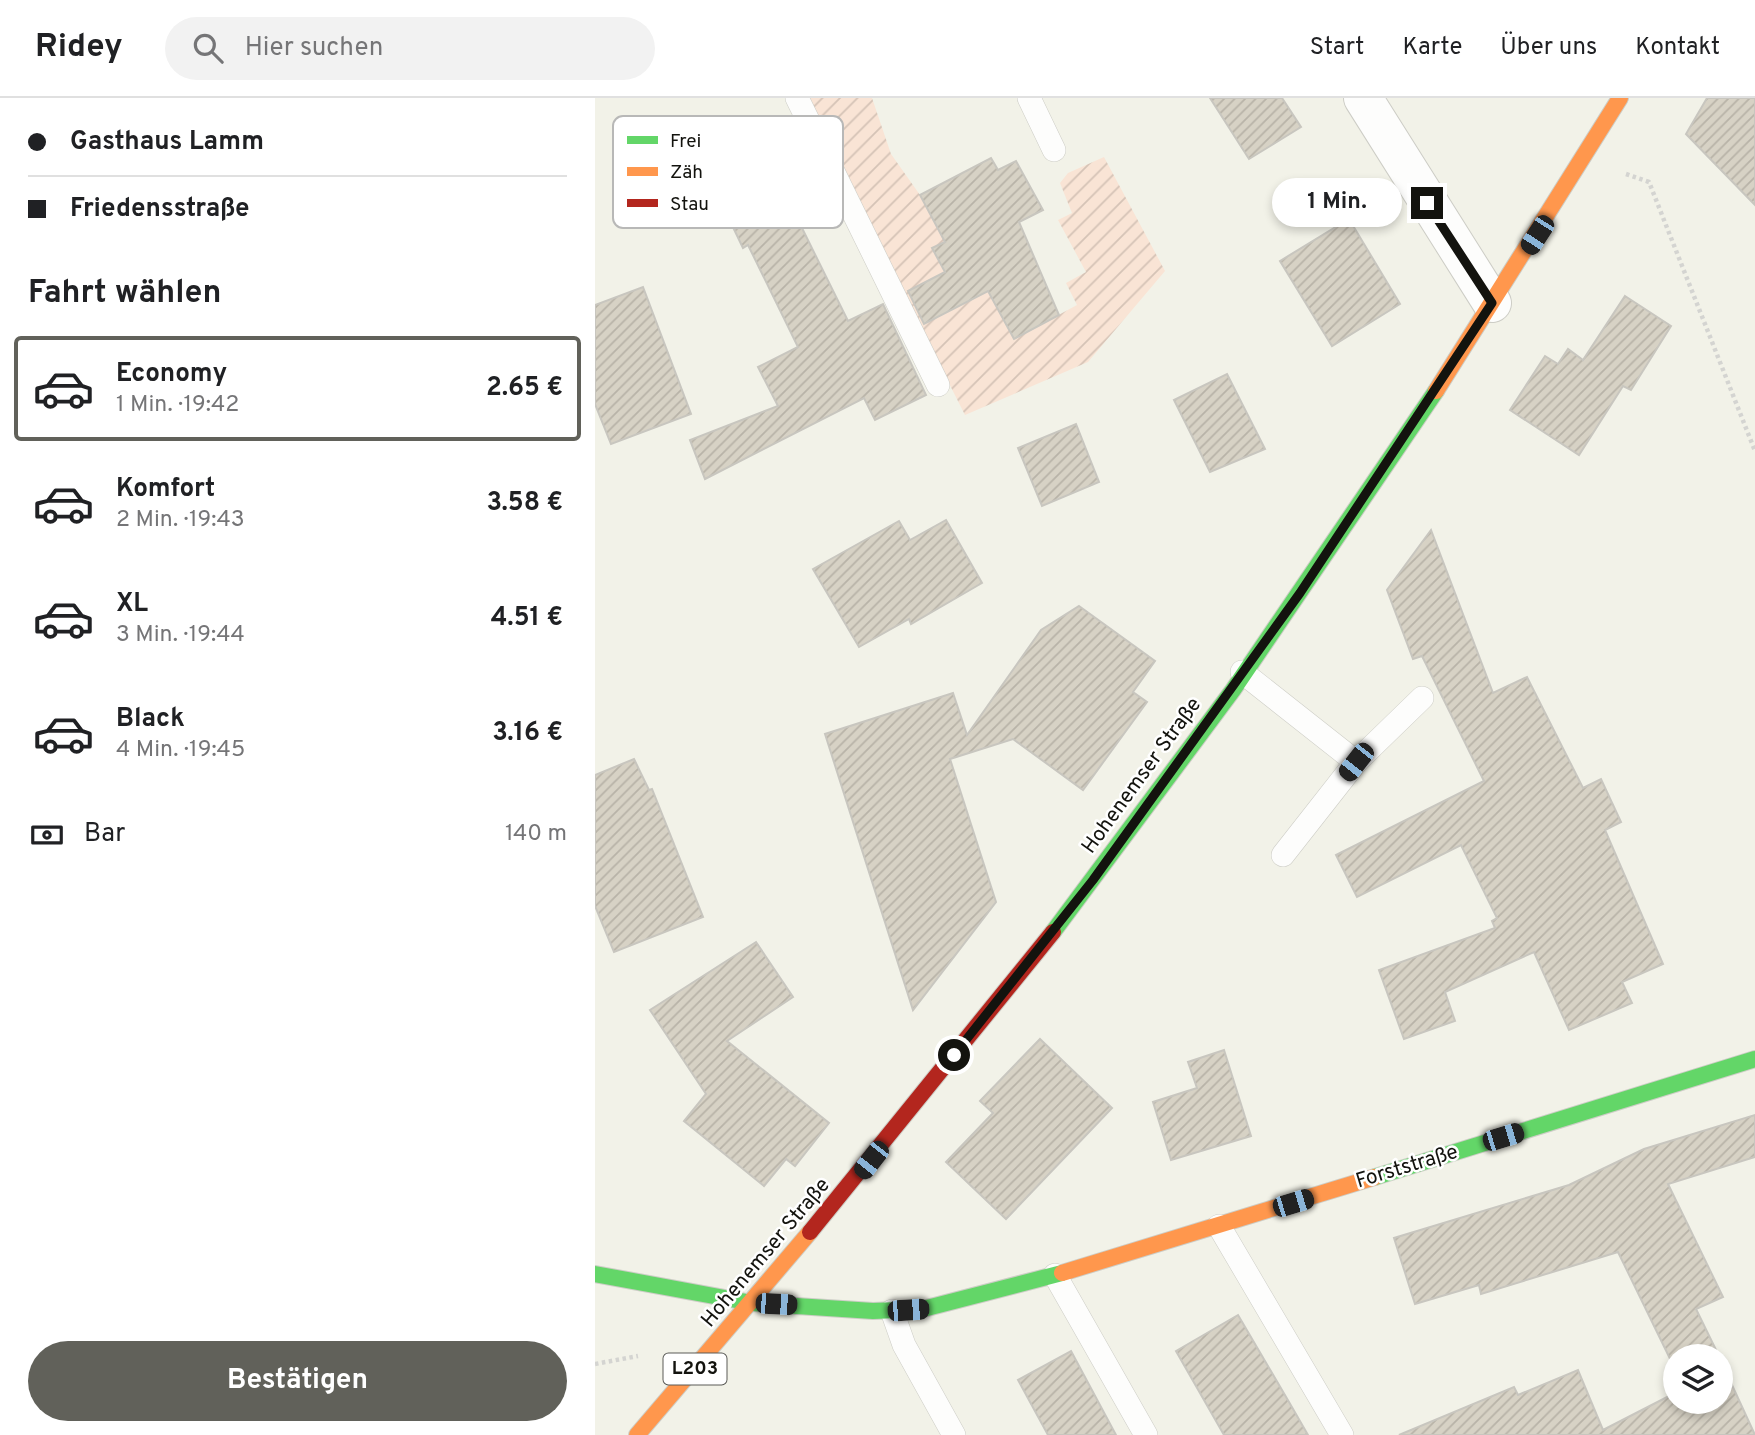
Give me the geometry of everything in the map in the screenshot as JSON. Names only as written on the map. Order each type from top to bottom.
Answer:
[{"type":"main road","name":"Hohenemser Straße","points":[[637,1435],[837,1204],[1093,880],[1314,573],[1492,303],[1620,98]]},
{"type":"main road","name":"Forststraße","points":[[595,1275],[752,1303],[893,1311],[923,1309],[1055,1275],[1219,1226],[1755,1059]]},
{"type":"street","points":[[1363,98],[1492,303]]},
{"type":"lane","points":[[797,98],[806,116]]},
{"type":"lane","points":[[1029,98],[1054,150]]},
{"type":"lane","points":[[843,192],[938,385]]},
{"type":"lane","points":[[1242,672],[1356,762]]},
{"type":"lane","points":[[1283,855],[1356,762],[1422,698]]},
{"type":"lane","points":[[1219,1226],[1342,1435]]},
{"type":"lane","points":[[1055,1275],[1146,1435]]},
{"type":"lane","points":[[893,1311],[904,1345],[954,1435]]},
{"type":"path","points":[[1588,151],[1626,174],[1649,182],[1755,451]]},
{"type":"path","points":[[595,1364],[638,1356]]},
{"type":"shaded area","points":[[805,98],[872,98],[891,154],[920,195],[945,242],[932,249],[962,304],[988,291],[1014,339],[1077,305],[1066,283],[1086,272],[1058,220],[1072,213],[1060,183],[1068,173],[1104,157],[1165,271],[1088,362],[965,415],[843,173],[843,116],[814,116]]},
{"type":"building","points":[[1210,98],[1282,98],[1301,127],[1249,159]]},
{"type":"building","points":[[1707,98],[1755,98],[1755,205],[1686,134]]},
{"type":"building","points":[[991,158],[998,170],[1016,161],[1043,210],[1019,222],[1059,315],[1014,339],[988,291],[924,324],[908,291],[945,272],[932,248],[945,242],[920,195]]},
{"type":"building","points":[[1349,219],[1400,304],[1332,346],[1280,261]]},
{"type":"building","points":[[733,228],[802,228],[848,321],[883,304],[926,395],[875,420],[864,398],[705,479],[690,440],[778,406],[758,367],[798,347],[748,245],[743,248]]},
{"type":"building","points":[[643,287],[691,414],[611,444],[595,404],[595,305]]},
{"type":"building","points":[[1625,296],[1671,326],[1631,390],[1623,386],[1579,455],[1510,410],[1545,356],[1558,364],[1568,349],[1583,360]]},
{"type":"building","points":[[1227,374],[1265,449],[1210,472],[1174,400]]},
{"type":"building","points":[[1076,424],[1099,482],[1042,506],[1018,448]]},
{"type":"building","points":[[946,520],[982,583],[911,624],[909,619],[859,647],[813,569],[899,521],[910,540]]},
{"type":"building","points":[[1431,530],[1493,693],[1527,677],[1583,788],[1601,779],[1621,822],[1605,830],[1663,964],[1622,982],[1632,1003],[1569,1030],[1534,952],[1445,992],[1455,1021],[1404,1039],[1379,970],[1495,928],[1492,921],[1497,918],[1461,845],[1357,897],[1336,855],[1484,781],[1422,656],[1413,659],[1387,590]]},
{"type":"building","points":[[1079,606],[1155,661],[1133,692],[1147,702],[1083,790],[1013,739],[950,759],[996,902],[913,1010],[825,734],[953,693],[967,735],[1041,630]]},
{"type":"building","points":[[634,759],[649,790],[652,789],[703,917],[614,952],[595,906],[595,775]]},
{"type":"building","points":[[756,942],[793,997],[727,1041],[829,1123],[795,1166],[786,1159],[764,1186],[684,1121],[706,1094],[650,1010]]},
{"type":"building","points":[[1040,1039],[1112,1108],[1006,1219],[946,1162],[993,1113],[980,1101]]},
{"type":"building","points":[[1224,1050],[1251,1136],[1171,1160],[1153,1102],[1197,1088],[1188,1062]]},
{"type":"building","points":[[1755,1115],[1755,1157],[1668,1184],[1723,1297],[1696,1309],[1713,1344],[1663,1344],[1618,1252],[1481,1294],[1479,1285],[1415,1304],[1394,1238],[1569,1185],[1644,1149]]},
{"type":"building","points":[[1238,1315],[1308,1435],[1224,1435],[1176,1351]]},
{"type":"building","points":[[1071,1351],[1116,1435],[1048,1435],[1018,1380]]},
{"type":"building","points":[[1578,1370],[1603,1430],[1663,1399],[1663,1414],[1733,1414],[1733,1387],[1755,1435],[1399,1435],[1514,1387],[1518,1395]]},
{"type":"traffic: fast","points":[[1053,932],[1233,690],[1436,391]]},
{"type":"traffic: fast","points":[[1375,1177],[1755,1059]]},
{"type":"traffic: fast","points":[[595,1274],[752,1303],[873,1311],[923,1309],[1062,1273]]},
{"type":"traffic: slow","points":[[1436,391],[1620,98]]},
{"type":"traffic: slow","points":[[1062,1273],[1375,1177]]},
{"type":"traffic: slow","points":[[637,1435],[810,1232]]},
{"type":"traffic: jam","points":[[810,1232],[1053,932]]},
{"type":"route","points":[[954,1055],[1093,880],[1300,593],[1492,303],[1427,203]]}]
